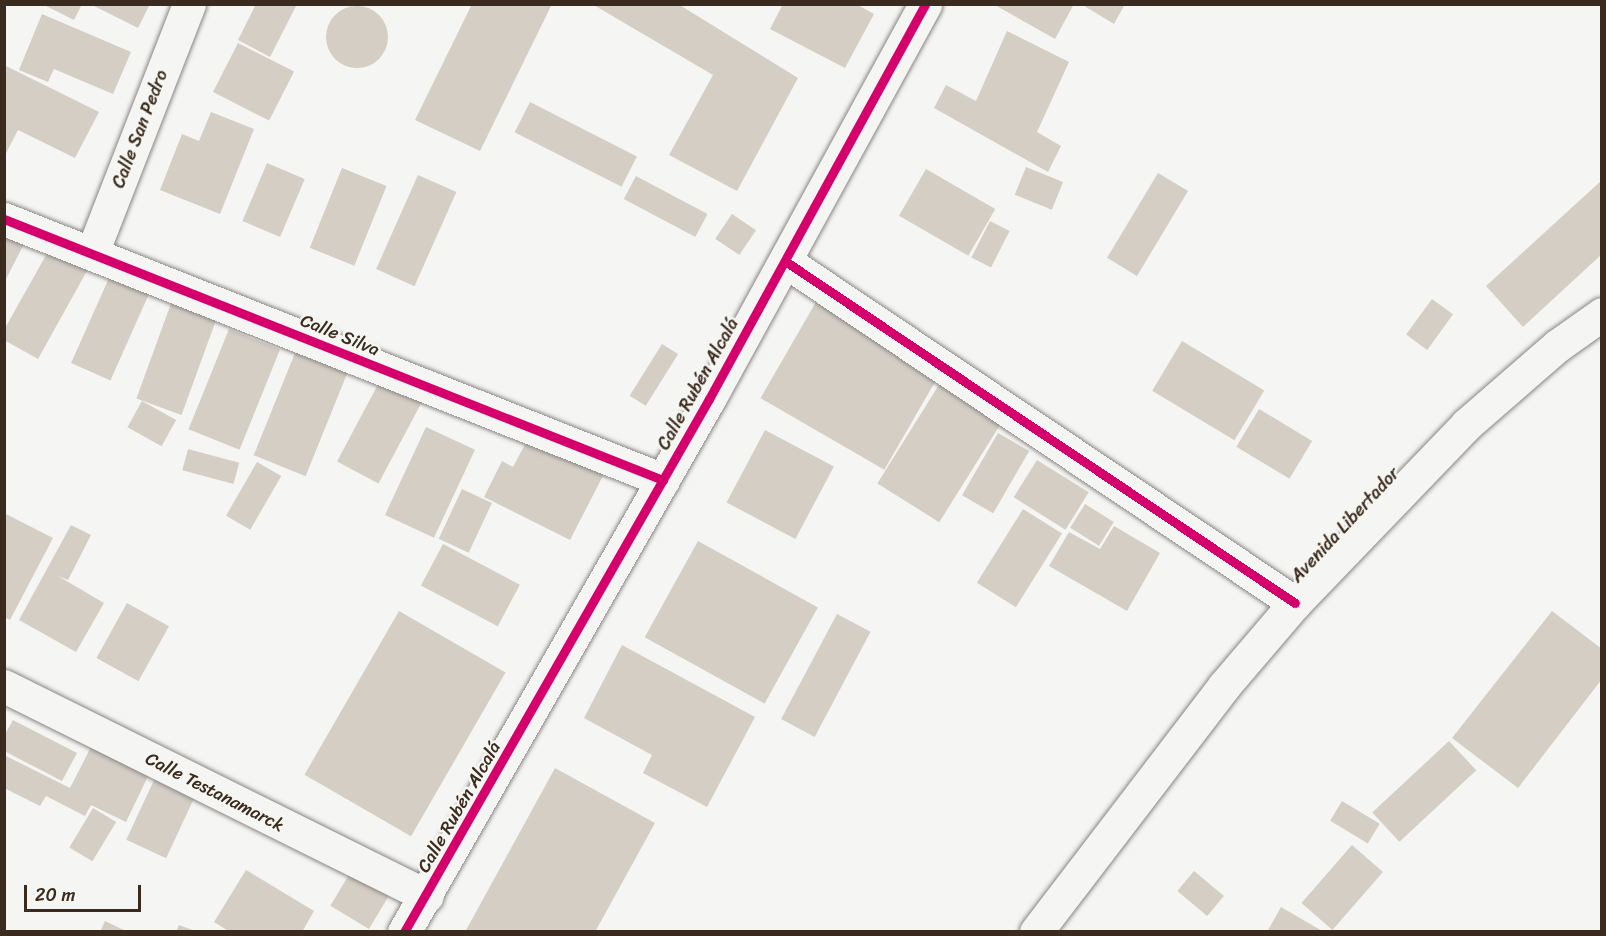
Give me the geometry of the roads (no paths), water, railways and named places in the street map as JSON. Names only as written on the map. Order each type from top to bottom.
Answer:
[{"type":"main road","name":"Calle San Pedro","points":[[92,254],[189,4]]},
{"type":"main road","name":"Calle Rubén Alcalá","points":[[404,932],[428,896],[663,480],[925,4]]},
{"type":"main road","name":"Calle Silva","points":[[4,219],[663,480]]},
{"type":"main road","points":[[785,261],[1295,603]]},
{"type":"main road","name":"Avenida Libertador","points":[[1036,932],[1217,695],[1295,603],[1466,425],[1557,346],[1602,314]]},
{"type":"main road","name":"Calle Testanamarck","points":[[4,686],[428,896]]}]
